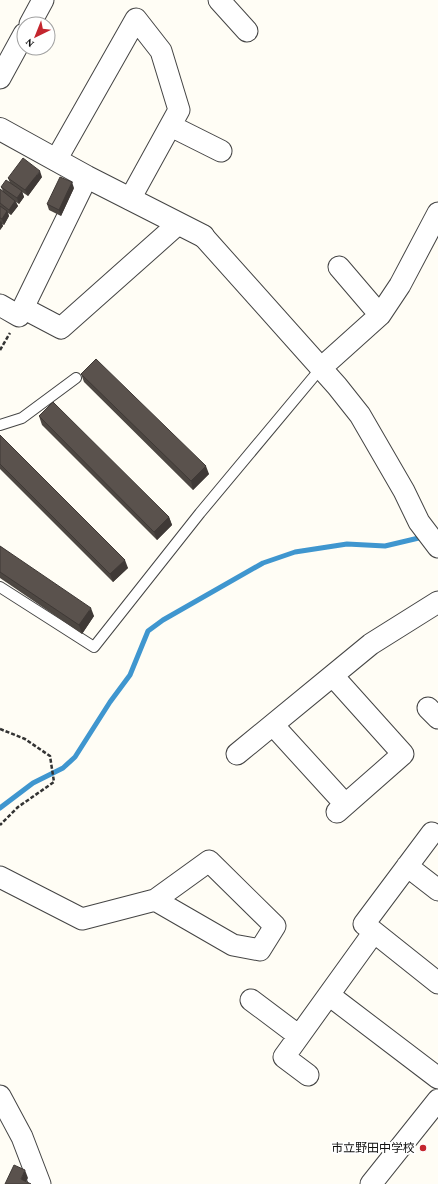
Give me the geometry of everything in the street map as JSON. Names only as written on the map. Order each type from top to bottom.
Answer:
[{"type":"street","points":[[34,16],[43,0]]},
{"type":"street","points":[[219,0],[247,31]]},
{"type":"street","points":[[56,160],[136,19],[161,51],[179,110],[130,199]]},
{"type":"street","points":[[0,78],[16,49]]},
{"type":"street","points":[[171,126],[221,151]]},
{"type":"street","points":[[3,135],[56,160],[203,236],[321,368],[360,415],[404,491],[419,522],[438,546]]},
{"type":"street","points":[[87,177],[24,308],[61,328],[178,224]]},
{"type":"street","points":[[321,368],[380,315],[400,284],[438,213]]},
{"type":"street","points":[[339,267],[380,315]]},
{"type":"street","points":[[0,305],[19,316]]},
{"type":"street","points":[[238,754],[371,644],[438,602]]},
{"type":"street","points":[[273,725],[341,808],[403,754],[333,676]]},
{"type":"street","points":[[432,833],[364,924],[438,983]]},
{"type":"street","points":[[0,877],[82,919],[155,900],[209,861],[275,926],[260,950],[233,945],[155,900]]},
{"type":"street","points":[[407,866],[438,890]]},
{"type":"street","points":[[308,1075],[284,1056],[374,932]]},
{"type":"street","points":[[329,995],[438,1078]]},
{"type":"street","points":[[251,1000],[299,1036]]},
{"type":"street","points":[[0,1096],[22,1137],[40,1184]]},
{"type":"street","points":[[370,1184],[438,1100]]},
{"type":"lane","points":[[0,587],[94,647],[200,513],[321,368]]},
{"type":"lane","points":[[0,425],[22,418],[76,378]]},
{"type":"path","points":[[0,729],[25,739],[50,756],[54,782],[18,807],[0,825]]},
{"type":"building","points":[[23,158],[40,171],[25,190],[8,178]]},
{"type":"building","points":[[60,177],[72,182],[59,210],[47,204]]},
{"type":"building","points":[[6,180],[22,191],[17,198],[1,187]]},
{"type":"building","points":[[0,189],[15,201],[9,210],[0,203]]},
{"type":"building","points":[[0,206],[7,211],[2,219],[0,218]]},
{"type":"building","points":[[96,359],[206,466],[191,481],[81,374]]},
{"type":"building","points":[[53,402],[169,517],[154,532],[39,416]]},
{"type":"building","points":[[0,435],[125,560],[110,574],[0,464]]},
{"type":"building","points":[[0,546],[91,608],[79,625],[0,572]]},
{"type":"building","points":[[14,1165],[25,1170],[21,1179],[31,1184],[5,1184]]},
{"type":"waterway","points":[[0,808],[33,783],[63,768],[75,757],[110,702],[130,675],[148,631],[163,620],[263,563],[295,552],[347,544],[385,546],[423,537]]},
{"type":"place","name":"市立野田中学校","points":[[423,1148]]}]
